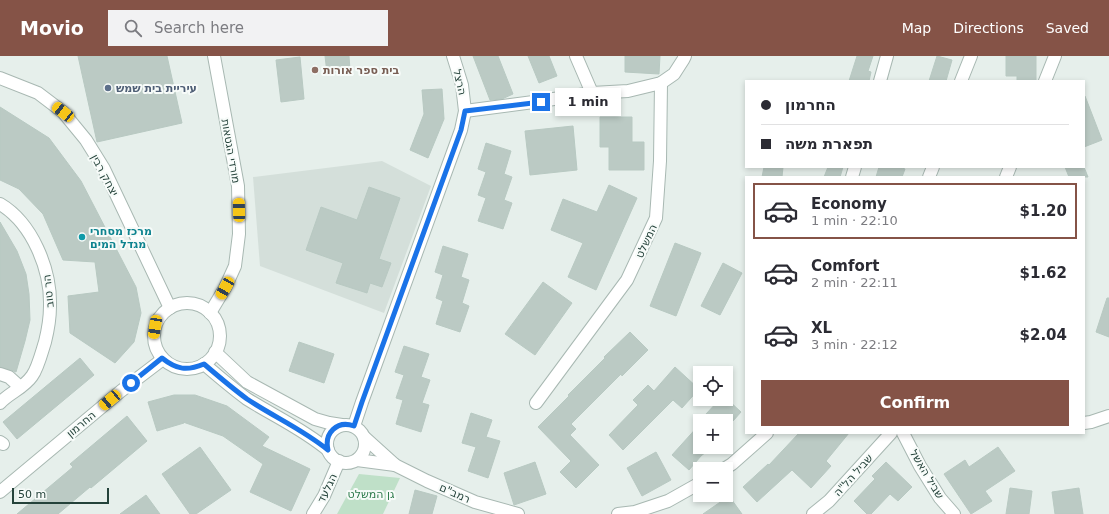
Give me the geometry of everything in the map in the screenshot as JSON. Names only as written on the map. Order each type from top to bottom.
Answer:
[{"type":"street","name":"מורדי הגטאות","points":[[210,313],[225,288],[235,266],[239,234],[238,186],[214,56]]},
{"type":"street","name":"הרצל","points":[[354,426],[459,138],[465,111],[462,85],[453,56]]},
{"type":"street","points":[[576,56],[592,94]]},
{"type":"street","points":[[465,111],[592,94],[628,91],[661,83],[674,74],[685,56]]},
{"type":"street","points":[[880,80],[887,56]]},
{"type":"street","points":[[961,80],[971,56]]},
{"type":"street","points":[[1045,80],[1055,56]]},
{"type":"street","name":"יצחק רבין","points":[[0,78],[38,93],[63,112],[86,140],[104,169],[170,308]]},
{"type":"street","name":"המשלט","points":[[536,403],[627,280],[656,218],[660,161],[661,83]]},
{"type":"street","name":"הר טוב","points":[[0,204],[16,216],[30,234],[41,256],[47,275],[50,306],[48,326],[42,352],[33,375],[25,384],[0,403]]},
{"type":"street","points":[[187,303],[195,304],[210,313],[216,322],[219,332],[219,342],[212,357],[204,364],[196,368],[187,369],[178,368],[162,358],[155,344],[154,336],[158,319],[163,313],[178,304],[187,303]]},
{"type":"street","points":[[215,352],[247,382],[315,419],[329,424],[342,425]]},
{"type":"street","name":"החרמון","points":[[2,488],[162,358]]},
{"type":"street","points":[[204,364],[248,399],[308,435],[328,450]]},
{"type":"street","points":[[0,374],[9,377],[20,387]]},
{"type":"street","points":[[1085,423],[1109,416]]},
{"type":"street","points":[[348,424],[354,426],[364,437],[365,448],[362,455],[356,460],[348,463],[339,461],[331,456],[328,450],[327,443],[330,433],[335,428],[342,425],[348,424]]},
{"type":"street","points":[[733,463],[764,434]]},
{"type":"street","name":"שביל הל\"ה","points":[[813,514],[829,501],[890,434]]},
{"type":"street","name":"שביל האשל","points":[[904,434],[920,466],[940,498],[954,514]]},
{"type":"street","name":"רמב\"ם","points":[[364,437],[395,465],[475,502],[518,514]]},
{"type":"street","name":"רמב\"ם","points":[[356,460],[395,465]]},
{"type":"street","name":"הגלעד","points":[[313,514],[324,496],[339,461]]},
{"type":"street","points":[[618,514],[636,512],[668,501],[693,487]]},
{"type":"shaded area","points":[[382,161],[431,186],[384,313],[260,266],[253,177]]},
{"type":"green space","name":"גן המשלט","points":[[359,474],[400,478],[383,514],[337,514]]},
{"type":"building","points":[[78,56],[167,56],[182,123],[97,142]]},
{"type":"building","points":[[325,56],[349,56],[350,70],[327,73]]},
{"type":"building","points":[[473,56],[498,56],[513,94],[502,99],[490,100]]},
{"type":"building","points":[[528,56],[549,56],[557,76],[539,83]]},
{"type":"building","points":[[625,56],[660,56],[659,74],[625,72]]},
{"type":"building","points":[[857,56],[873,56],[868,71],[871,72],[869,80],[849,80]]},
{"type":"building","points":[[937,56],[952,60],[946,80],[929,80]]},
{"type":"building","points":[[1006,56],[1036,56],[1036,80],[1017,80],[1017,76],[1006,76]]},
{"type":"building","points":[[300,57],[304,99],[281,102],[276,60]]},
{"type":"building","points":[[442,89],[444,119],[428,158],[410,150],[424,114],[422,90]]},
{"type":"building","points":[[1085,96],[1102,140],[1085,147]]},
{"type":"building","name":"מרכז מסחרי מגדל המים","points":[[0,107],[49,138],[81,181],[136,287],[141,313],[134,342],[115,363],[70,333],[68,296],[99,292],[95,262],[63,260],[43,214],[19,189],[0,180]]},
{"type":"building","points":[[600,117],[632,117],[632,142],[644,142],[644,170],[609,170],[609,147],[600,147]]},
{"type":"building","points":[[573,126],[577,170],[530,175],[525,131]]},
{"type":"building","points":[[486,143],[511,151],[504,174],[512,177],[504,200],[512,203],[503,229],[478,221],[486,198],[478,195],[486,172],[478,169]]},
{"type":"building","points":[[764,168],[783,168],[782,176],[762,176]]},
{"type":"building","points":[[828,168],[843,168],[840,176],[824,176]]},
{"type":"building","points":[[879,168],[905,169],[902,176],[876,176]]},
{"type":"building","points":[[1065,168],[1084,168],[1088,177],[1085,176],[1069,176]]},
{"type":"building","points":[[609,185],[637,198],[596,290],[568,277],[583,243],[551,230],[563,199],[597,212]]},
{"type":"building","points":[[369,187],[400,198],[379,259],[391,263],[382,287],[370,283],[367,293],[336,283],[343,263],[306,250],[321,207],[357,220]]},
{"type":"building","points":[[0,222],[17,251],[26,274],[29,294],[30,320],[16,372],[0,367]]},
{"type":"building","points":[[675,243],[701,253],[676,316],[650,306]]},
{"type":"building","points":[[443,246],[468,254],[461,277],[469,280],[462,303],[469,306],[460,332],[436,324],[443,301],[436,298],[443,275],[435,272]]},
{"type":"building","points":[[723,263],[742,273],[720,315],[701,306]]},
{"type":"building","points":[[543,282],[572,303],[535,355],[505,334]]},
{"type":"building","points":[[1107,298],[1109,298],[1109,337],[1096,332]]},
{"type":"building","points":[[630,332],[648,350],[622,376],[621,374],[571,424],[576,429],[570,435],[599,465],[576,488],[560,472],[571,461],[538,427],[605,358],[604,357]]},
{"type":"building","points":[[299,342],[334,354],[324,383],[289,371]]},
{"type":"building","points":[[404,346],[429,354],[421,377],[430,380],[422,403],[429,405],[421,432],[396,424],[403,400],[396,398],[404,375],[395,372]]},
{"type":"building","points":[[80,358],[94,375],[17,439],[3,422]]},
{"type":"building","points":[[675,367],[693,384],[693,396],[682,408],[673,400],[623,450],[609,435],[638,405],[633,400],[648,385],[654,391]]},
{"type":"building","points":[[174,395],[195,395],[227,406],[269,437],[262,446],[310,469],[291,511],[250,492],[263,464],[223,436],[183,422],[184,423],[157,431],[148,402]]},
{"type":"building","points":[[733,405],[741,412],[733,421],[733,414],[706,414],[713,406],[733,406]]},
{"type":"building","points":[[471,413],[492,420],[486,437],[500,441],[488,478],[468,471],[476,447],[462,443]]},
{"type":"building","points":[[127,416],[147,441],[58,514],[17,514],[73,467],[70,464]]},
{"type":"building","points":[[693,432],[693,454],[703,454],[696,462],[693,462],[693,465],[689,470],[672,455]]},
{"type":"building","points":[[798,434],[848,434],[826,461],[831,466],[811,488],[792,470],[757,502],[743,487],[768,464],[769,465]]},
{"type":"building","points":[[200,447],[231,490],[196,514],[190,514],[162,474]]},
{"type":"building","points":[[998,447],[1015,471],[985,491],[992,501],[971,514],[944,474],[965,460],[969,467]]},
{"type":"building","points":[[656,452],[671,480],[642,496],[627,468]]},
{"type":"building","points":[[535,462],[546,494],[514,505],[504,473]]},
{"type":"building","points":[[886,462],[912,487],[898,501],[890,494],[871,514],[867,514],[854,501],[875,479],[872,476]]},
{"type":"building","points":[[1010,488],[1032,491],[1029,514],[1006,514]]},
{"type":"building","points":[[1079,488],[1083,514],[1055,514],[1052,492]]},
{"type":"building","points":[[415,490],[437,496],[432,514],[409,514]]},
{"type":"building","points":[[146,495],[160,514],[120,514]]},
{"type":"building","points":[[720,502],[733,502],[742,514],[703,514]]},
{"type":"place","name":"בית ספר אורות","points":[[315,70]]},
{"type":"place","name":"עיריית בית שמש","points":[[108,88]]},
{"type":"place","name":"מרכז מסחרי מגדל המים","points":[[82,237]]},
{"type":"route","points":[[131,383],[162,358],[178,368],[196,368],[204,364],[239,393],[314,438],[328,450],[327,443],[332,430],[342,425],[348,424],[354,426],[461,130],[465,111],[541,102]]}]
